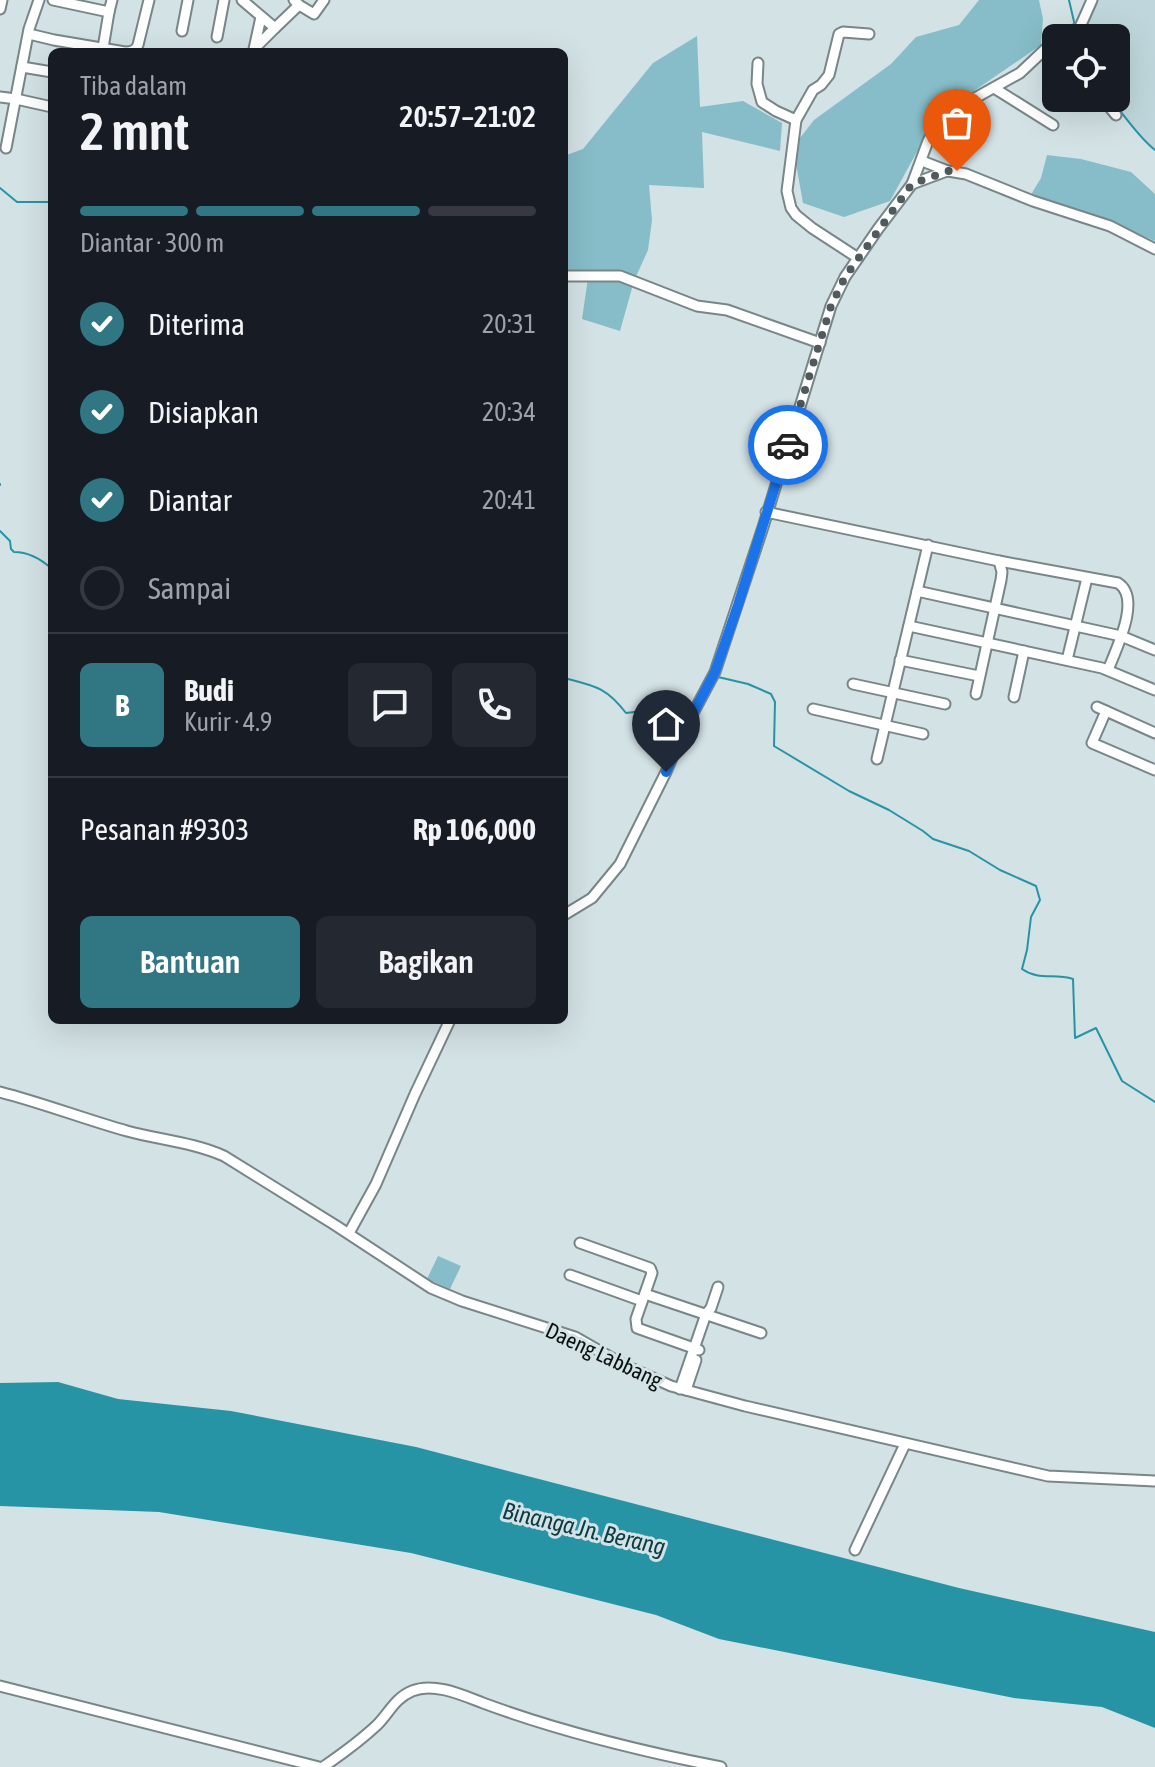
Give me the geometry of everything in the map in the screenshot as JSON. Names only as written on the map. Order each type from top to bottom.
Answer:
[{"type":"street","points":[[0,9],[2,0]]},
{"type":"street","points":[[6,148],[39,0]]},
{"type":"street","points":[[53,0],[109,12]]},
{"type":"street","points":[[29,34],[103,48],[112,0]]},
{"type":"street","points":[[136,48],[149,0]]},
{"type":"street","points":[[182,31],[188,0]]},
{"type":"street","points":[[217,37],[224,0]]},
{"type":"street","points":[[242,0],[275,28]]},
{"type":"street","points":[[255,48],[296,3],[313,14],[324,0]]},
{"type":"street","points":[[1081,24],[1092,0]]},
{"type":"street","points":[[254,48],[261,17]]},
{"type":"street","points":[[858,258],[803,222],[791,208],[787,191],[796,120],[813,90],[829,75],[839,34],[869,34]]},
{"type":"street","points":[[568,913],[596,894],[620,864],[715,672],[834,299],[845,277],[912,184],[932,133],[942,121],[959,107],[1025,70],[1042,54]]},
{"type":"street","points":[[758,63],[757,84],[762,102],[796,120]]},
{"type":"street","points":[[22,67],[48,71]]},
{"type":"street","points":[[994,88],[1053,125]]},
{"type":"street","points":[[0,97],[48,106]]},
{"type":"street","points":[[922,161],[1110,226],[1155,249]]},
{"type":"street","points":[[912,184],[948,171]]},
{"type":"street","points":[[568,276],[620,276],[697,306],[727,310],[820,343]]},
{"type":"street","points":[[766,512],[1118,583],[1127,592],[1129,609],[1108,670]]},
{"type":"street","points":[[877,759],[928,545]]},
{"type":"street","points":[[976,694],[1002,572],[999,561]]},
{"type":"street","points":[[1067,660],[1087,578]]},
{"type":"street","points":[[917,591],[1121,636],[1155,650]]},
{"type":"street","points":[[909,626],[1108,670],[1155,690]]},
{"type":"street","points":[[1014,697],[1024,651]]},
{"type":"street","points":[[900,660],[979,676]]},
{"type":"street","points":[[853,684],[945,704]]},
{"type":"street","points":[[813,709],[923,734]]},
{"type":"street","points":[[1155,733],[1102,709],[1092,743],[1155,770]]},
{"type":"street","points":[[349,1233],[376,1184],[448,1024]]},
{"type":"street","name":"Daeng Labbang","points":[[0,1092],[119,1128],[190,1143],[224,1156],[447,1296],[575,1337],[624,1365],[683,1390],[1048,1476],[1155,1481]]},
{"type":"street","points":[[580,1243],[650,1268],[652,1273],[636,1319],[637,1328],[697,1349]]},
{"type":"street","points":[[570,1275],[643,1298],[709,1313],[761,1333]]},
{"type":"street","points":[[683,1390],[718,1287]]},
{"type":"street","points":[[855,1550],[905,1444]]},
{"type":"street","points":[[0,1686],[321,1767],[365,1736],[399,1698],[413,1690],[439,1689],[577,1735],[721,1767]]},
{"type":"shaded area","points":[[979,0],[1039,0],[1043,19],[1041,45],[936,117],[890,201],[844,217],[803,203],[793,147],[814,120],[891,64],[916,37],[959,25]]},
{"type":"shaded area","points":[[1093,0],[1155,0],[1155,150],[1143,140],[1122,112],[1130,112],[1130,24],[1085,24]]},
{"type":"shaded area","points":[[697,36],[700,107],[743,101],[782,123],[780,151],[702,132],[704,188],[649,185],[652,220],[648,250],[634,281],[620,331],[582,319],[588,278],[568,273],[568,155],[583,149],[653,63]]},
{"type":"shaded area","points":[[1047,155],[1081,159],[1131,172],[1155,194],[1155,241],[1109,221],[1029,198],[1041,178]]},
{"type":"shaded area","points":[[438,1256],[461,1266],[450,1289],[427,1279]]},
{"type":"water","name":"Binanga Jn. Berang","points":[[58,1382],[118,1399],[231,1411],[416,1447],[959,1588],[1155,1632],[1155,1728],[1102,1707],[1014,1698],[719,1639],[656,1615],[411,1553],[159,1512],[0,1506],[0,1383]]},
{"type":"waterway","points":[[1069,0],[1075,24]]},
{"type":"waterway","points":[[1121,112],[1155,150]]},
{"type":"waterway","points":[[0,188],[17,202],[48,202]]},
{"type":"waterway","points":[[0,531],[10,541],[14,552],[25,553],[48,566]]},
{"type":"waterway","points":[[713,686],[718,677],[748,684],[771,694],[775,702],[774,746],[849,791],[889,810],[933,839],[969,851],[1000,870],[1036,886],[1040,900],[1031,917],[1022,969],[1034,975],[1073,979],[1075,1038],[1096,1028],[1122,1081],[1155,1102]]},
{"type":"waterway","points":[[568,679],[599,689],[626,713],[651,710],[685,722]]},
{"type":"way so far","points":[[788,445],[831,306],[845,277],[912,184],[948,171],[957,171]]},
{"type":"route","points":[[666,772],[715,672],[788,445]]}]
